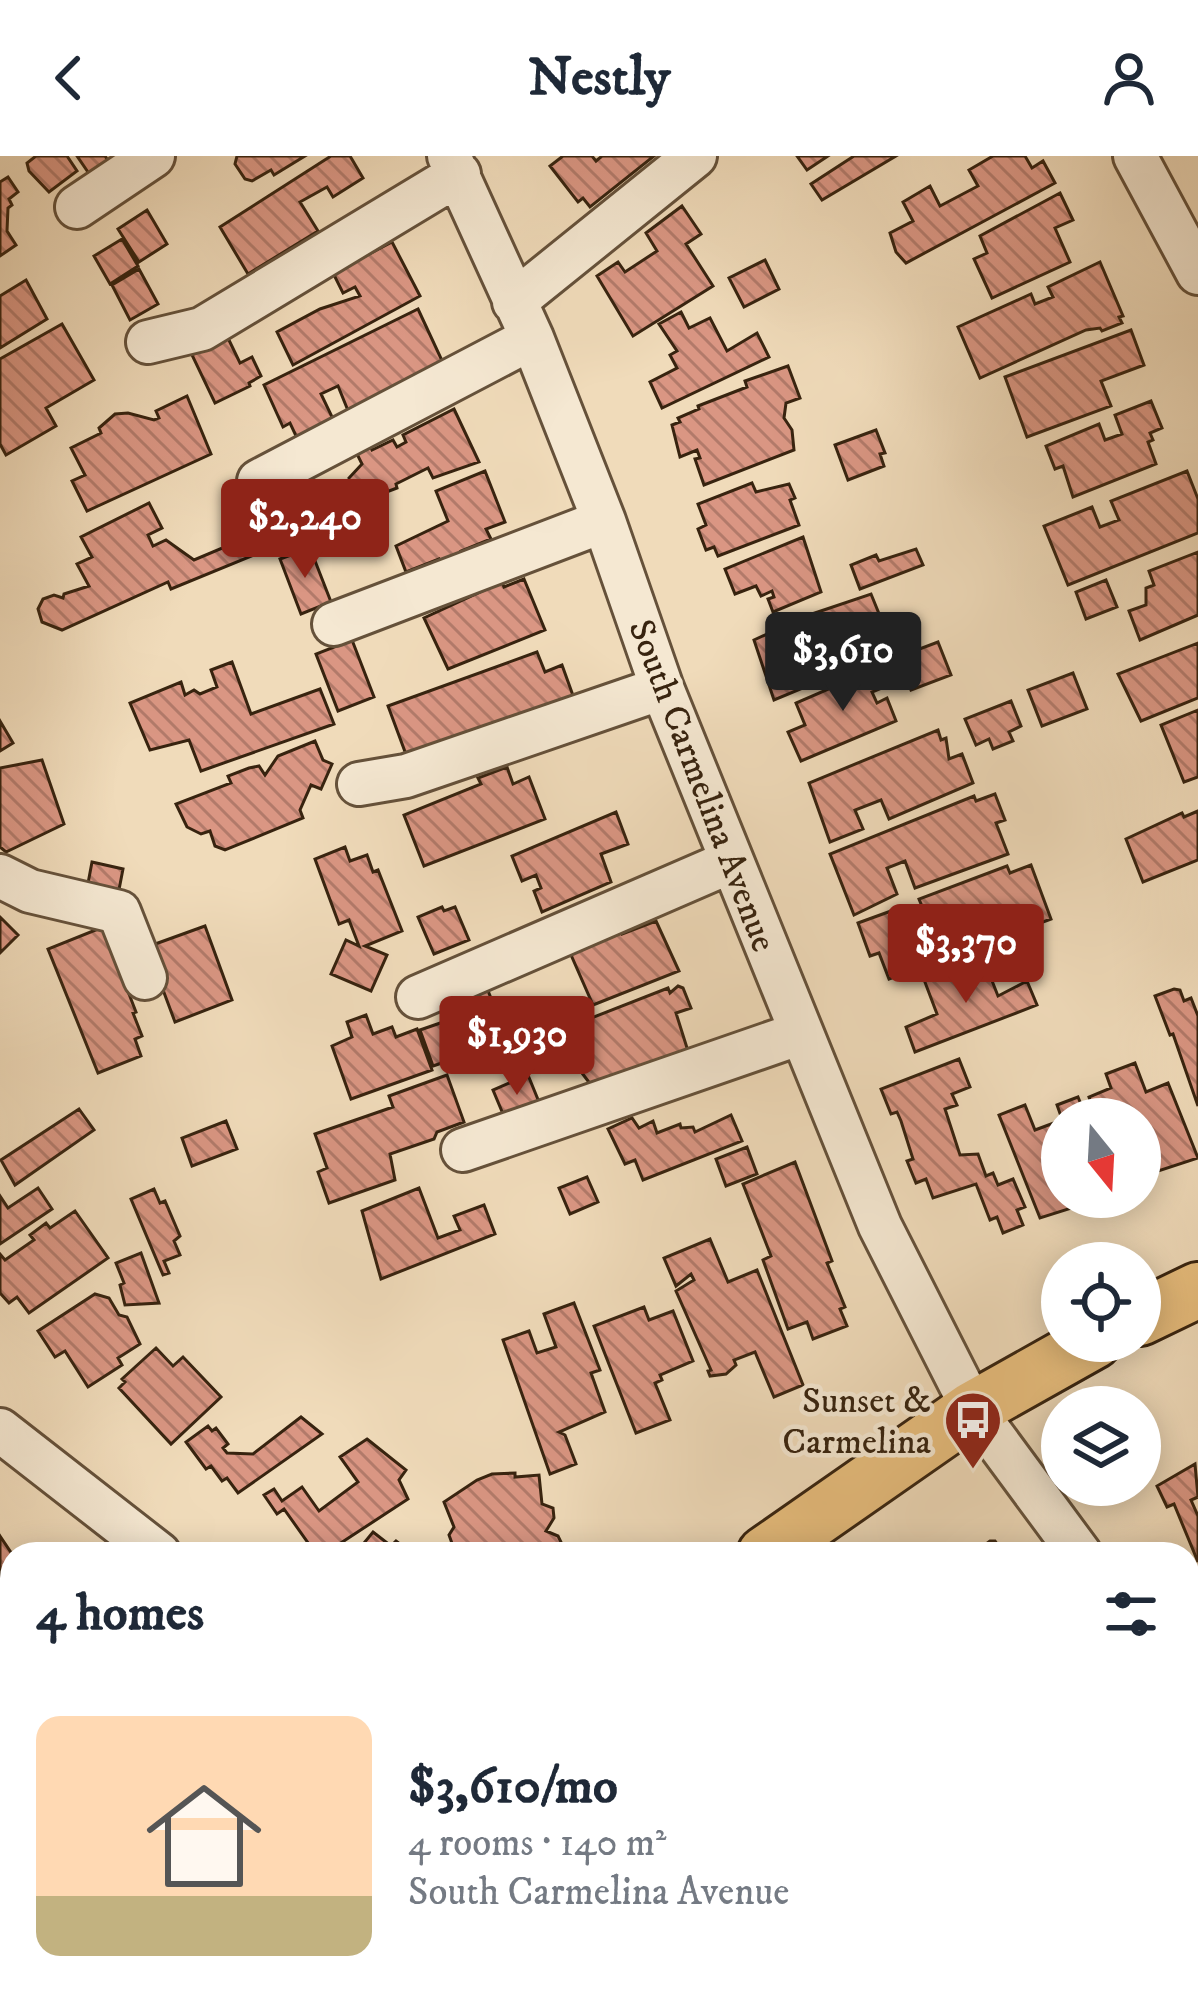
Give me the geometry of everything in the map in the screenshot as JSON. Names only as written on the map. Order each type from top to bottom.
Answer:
[{"type":"main road","points":[[1161,1308],[1198,1290]]},
{"type":"main road","points":[[782,1542],[973,1408],[1056,1362]]},
{"type":"street","points":[[77,207],[153,156]]},
{"type":"street","points":[[259,481],[523,320],[695,156]]},
{"type":"street","points":[[1135,156],[1198,273]]},
{"type":"street","points":[[148,342],[202,329],[454,165]]},
{"type":"street","name":"South Carmelina Avenue","points":[[454,165],[604,521],[662,688],[880,1226],[973,1408],[1071,1542]]},
{"type":"street","points":[[334,624],[604,521]]},
{"type":"street","points":[[359,784],[406,776],[662,688]]},
{"type":"street","points":[[418,998],[732,861]]},
{"type":"street","points":[[15,884],[119,912],[145,978]]},
{"type":"street","points":[[463,1150],[801,1033]]},
{"type":"street","points":[[0,1430],[144,1542]]},
{"type":"building","points":[[36,156],[67,156],[77,171],[49,192],[29,171],[27,163]]},
{"type":"building","points":[[77,156],[105,156],[111,165],[92,178]]},
{"type":"building","points":[[237,156],[305,156],[274,175],[271,170],[252,181],[235,164]]},
{"type":"building","points":[[331,156],[350,156],[363,178],[333,197],[327,187],[300,202],[318,231],[248,274],[220,227]]},
{"type":"building","points":[[563,156],[592,156],[596,161],[602,156],[654,156],[590,207],[583,198],[578,202],[550,166]]},
{"type":"building","points":[[797,156],[828,156],[807,170]]},
{"type":"building","points":[[854,156],[896,156],[822,200],[811,184]]},
{"type":"building","points":[[993,156],[1025,156],[1032,168],[1043,161],[1055,183],[906,263],[896,252],[890,233],[913,221],[903,202],[930,186],[940,206],[978,186],[969,170]]},
{"type":"building","points":[[8,177],[18,192],[9,199],[7,231],[16,245],[0,256],[0,182]]},
{"type":"building","points":[[1060,193],[1073,220],[1055,228],[1070,262],[992,298],[974,259],[987,253],[980,236]]},
{"type":"building","points":[[682,206],[701,234],[686,244],[713,286],[633,336],[597,276],[618,262],[625,272],[657,251],[646,233]]},
{"type":"building","points":[[147,210],[167,244],[139,262],[118,229]]},
{"type":"building","points":[[122,239],[138,266],[110,284],[94,256]]},
{"type":"building","points":[[392,242],[420,296],[293,365],[277,332],[320,309],[360,296],[355,287],[343,293],[333,273]]},
{"type":"building","points":[[765,260],[779,289],[744,307],[729,278]]},
{"type":"building","points":[[1100,262],[1122,323],[1102,331],[1086,330],[980,378],[958,327],[1031,294],[1035,304],[1053,297],[1048,287]]},
{"type":"building","points":[[139,269],[158,304],[130,320],[112,285]]},
{"type":"building","points":[[26,280],[47,319],[0,348],[0,296]]},
{"type":"building","points":[[418,309],[445,367],[349,413],[338,386],[321,394],[334,421],[297,438],[290,423],[283,427],[264,385]]},
{"type":"building","points":[[681,312],[689,328],[710,318],[727,351],[757,333],[769,357],[662,408],[650,382],[677,368],[670,355],[677,351],[659,324]]},
{"type":"building","points":[[62,324],[94,380],[46,408],[56,426],[6,455],[0,444],[0,359]]},
{"type":"building","points":[[1131,330],[1144,365],[1101,381],[1111,406],[1027,437],[1005,377]]},
{"type":"building","points":[[227,336],[240,363],[252,357],[261,376],[215,403],[192,355]]},
{"type":"building","points":[[788,366],[800,398],[786,403],[784,418],[792,430],[794,450],[704,485],[695,459],[700,458],[697,450],[680,457],[672,425],[698,406],[747,387],[745,381]]},
{"type":"building","points":[[187,396],[211,454],[87,511],[72,481],[85,475],[71,448],[101,433],[99,428],[115,414],[154,420],[159,418],[156,411]]},
{"type":"building","points":[[1151,401],[1162,428],[1150,433],[1153,440],[1148,442],[1156,464],[1073,497],[1063,466],[1055,469],[1046,446],[1099,424],[1105,440],[1122,434],[1115,415]]},
{"type":"building","points":[[454,409],[479,462],[433,478],[428,468],[396,484],[397,488],[360,502],[349,478],[362,464],[355,450],[369,443],[372,450],[393,440],[397,447],[406,442],[403,435]]},
{"type":"building","points":[[876,430],[885,453],[880,454],[884,466],[848,480],[835,445]]},
{"type":"building","points":[[485,471],[505,522],[486,529],[491,539],[461,551],[463,556],[406,572],[396,546],[448,521],[436,491]]},
{"type":"building","points":[[1187,471],[1198,499],[1198,533],[1068,585],[1044,526],[1092,507],[1100,527],[1119,520],[1111,501]]},
{"type":"building","points":[[752,483],[756,492],[789,484],[799,525],[718,556],[714,547],[706,550],[698,529],[706,525],[698,504]]},
{"type":"building","points":[[288,492],[307,530],[274,547],[255,510]]},
{"type":"building","points":[[149,503],[162,528],[148,535],[153,546],[166,540],[194,560],[232,544],[225,528],[252,517],[266,550],[171,589],[168,582],[62,630],[42,622],[38,609],[43,599],[63,598],[89,586],[77,564],[92,557],[81,537]]},
{"type":"building","points":[[803,537],[821,592],[773,612],[768,599],[774,597],[772,591],[761,596],[756,586],[735,594],[725,569]]},
{"type":"building","points":[[310,548],[331,602],[301,614],[280,559]]},
{"type":"building","points":[[916,549],[923,565],[860,589],[851,565],[876,555],[879,561]]},
{"type":"building","points":[[1198,552],[1198,615],[1140,640],[1129,611],[1146,605],[1146,588],[1154,585],[1149,571]]},
{"type":"building","points":[[524,579],[545,630],[448,669],[424,618],[502,582],[504,587]]},
{"type":"building","points":[[1106,580],[1117,607],[1086,619],[1076,592]]},
{"type":"building","points":[[871,594],[882,621],[887,619],[891,627],[882,637],[888,651],[807,679],[799,662],[793,664],[803,688],[774,700],[754,640]]},
{"type":"building","points":[[352,640],[374,697],[338,711],[316,654]]},
{"type":"building","points":[[938,642],[951,675],[911,690],[898,657]]},
{"type":"building","points":[[1198,643],[1198,698],[1141,721],[1118,674]]},
{"type":"building","points":[[537,652],[545,672],[562,665],[575,701],[407,757],[388,706]]},
{"type":"building","points":[[232,662],[251,714],[320,689],[334,724],[201,771],[189,740],[150,750],[130,703],[181,682],[185,695],[194,690],[200,694],[217,687],[211,670]]},
{"type":"building","points":[[886,664],[894,683],[872,692],[877,703],[887,698],[896,721],[801,761],[788,732],[805,725],[796,703]]},
{"type":"building","points":[[1073,673],[1087,709],[1042,726],[1028,690]]},
{"type":"building","points":[[1011,701],[1021,726],[1009,732],[1013,741],[993,749],[989,739],[976,745],[965,719]]},
{"type":"building","points":[[1198,710],[1198,777],[1184,782],[1161,725]]},
{"type":"building","points":[[0,721],[13,743],[0,751]]},
{"type":"building","points":[[938,730],[941,740],[946,738],[949,759],[962,754],[973,783],[889,819],[881,800],[855,810],[863,829],[830,842],[809,783]]},
{"type":"building","points":[[315,741],[323,760],[332,764],[321,789],[311,785],[300,810],[303,818],[225,850],[215,846],[210,831],[201,834],[187,827],[176,804],[231,783],[228,776],[249,768],[259,766],[265,775],[278,756]]},
{"type":"building","points":[[42,760],[64,824],[6,852],[0,847],[0,768]]},
{"type":"building","points":[[507,767],[513,784],[529,777],[545,819],[424,866],[404,815],[481,784],[478,778]]},
{"type":"building","points":[[995,794],[1005,820],[996,823],[1008,854],[915,888],[905,861],[887,868],[897,894],[854,915],[830,854],[974,796],[976,801]]},
{"type":"building","points":[[1198,811],[1198,860],[1143,882],[1126,839],[1182,813],[1184,817]]},
{"type":"building","points":[[616,812],[628,844],[601,854],[611,882],[542,912],[534,891],[541,888],[536,875],[522,881],[512,856]]},
{"type":"building","points":[[345,847],[350,861],[367,855],[373,872],[378,870],[402,931],[365,946],[387,955],[371,991],[331,974],[346,940],[359,946],[349,920],[339,924],[315,859]]},
{"type":"building","points":[[92,862],[123,869],[117,900],[86,894]]},
{"type":"building","points":[[1031,865],[1051,919],[889,979],[879,953],[870,956],[858,923],[902,907],[908,922],[926,916],[919,899],[1007,866],[1010,873]]},
{"type":"building","points":[[442,907],[444,911],[455,907],[469,940],[434,954],[418,917]]},
{"type":"building","points":[[0,917],[18,935],[0,953]]},
{"type":"building","points":[[656,921],[679,971],[593,1005],[568,948],[619,926],[622,934]]},
{"type":"building","points":[[205,926],[232,1000],[175,1022],[147,947]]},
{"type":"building","points":[[103,927],[142,1036],[135,1039],[141,1056],[98,1073],[48,949]]},
{"type":"building","points":[[985,963],[998,996],[1027,981],[1037,1005],[915,1052],[906,1027],[937,1014],[923,977],[945,969],[948,978]]},
{"type":"building","points":[[483,978],[500,1021],[461,1036],[444,993]]},
{"type":"building","points":[[678,986],[691,1008],[676,1013],[688,1051],[591,1085],[582,1073],[579,1058],[583,1057],[573,1031],[578,1029],[576,1024],[668,988],[670,993]]},
{"type":"building","points":[[1180,990],[1184,1001],[1191,998],[1198,1016],[1198,1106],[1155,996]]},
{"type":"building","points":[[366,1015],[373,1034],[392,1027],[396,1037],[417,1029],[432,1070],[351,1099],[332,1046],[352,1037],[347,1022]]},
{"type":"building","points":[[449,1020],[462,1056],[433,1066],[420,1030]]},
{"type":"building","points":[[959,1059],[970,1087],[952,1094],[957,1105],[945,1109],[960,1155],[978,1154],[986,1176],[993,1173],[998,1185],[1013,1179],[1025,1207],[1017,1210],[1023,1225],[1003,1233],[997,1217],[990,1220],[976,1184],[933,1198],[926,1179],[916,1183],[901,1121],[897,1112],[891,1114],[881,1089]]},
{"type":"building","points":[[1135,1063],[1146,1092],[1168,1083],[1198,1158],[1161,1170],[1161,1098],[1089,1098],[1111,1088],[1106,1074]]},
{"type":"building","points":[[447,1075],[464,1122],[437,1132],[434,1139],[390,1154],[395,1180],[329,1203],[318,1172],[327,1168],[315,1134],[393,1107],[389,1096]]},
{"type":"building","points":[[528,1075],[541,1107],[506,1121],[493,1090]]},
{"type":"building","points":[[1025,1105],[1035,1130],[1041,1128],[1041,1218],[1040,1218],[999,1115]]},
{"type":"building","points":[[79,1109],[94,1130],[15,1185],[1,1160]]},
{"type":"building","points":[[731,1115],[742,1141],[643,1180],[635,1160],[625,1164],[608,1129],[632,1118],[639,1128],[653,1121],[657,1133],[680,1124],[695,1132]]},
{"type":"building","points":[[226,1121],[237,1149],[192,1166],[182,1138]]},
{"type":"building","points":[[747,1147],[757,1174],[726,1186],[716,1159]]},
{"type":"building","points":[[795,1162],[832,1261],[827,1263],[845,1307],[840,1309],[847,1326],[813,1339],[807,1322],[788,1329],[763,1260],[771,1256],[743,1184]]},
{"type":"building","points":[[587,1177],[598,1202],[570,1214],[559,1188]]},
{"type":"building","points":[[38,1188],[52,1209],[0,1244],[0,1196],[8,1208]]},
{"type":"building","points":[[419,1188],[438,1238],[460,1230],[454,1216],[484,1205],[495,1234],[381,1279],[362,1211]]},
{"type":"building","points":[[154,1189],[160,1203],[165,1201],[180,1236],[174,1241],[180,1255],[164,1261],[169,1273],[163,1275],[131,1199]]},
{"type":"building","points":[[75,1211],[108,1258],[29,1313],[17,1297],[9,1303],[0,1293],[0,1254],[5,1260],[34,1240],[30,1235],[46,1223],[50,1228]]},
{"type":"building","points":[[710,1239],[728,1282],[757,1270],[803,1385],[774,1397],[755,1352],[734,1360],[736,1365],[726,1374],[710,1376],[676,1291],[694,1280],[691,1274],[676,1286],[664,1258]]},
{"type":"building","points":[[141,1253],[159,1303],[125,1305],[120,1285],[124,1283],[116,1263]]},
{"type":"building","points":[[95,1294],[109,1298],[119,1315],[127,1317],[140,1344],[118,1358],[122,1365],[88,1387],[65,1351],[55,1357],[38,1331]]},
{"type":"building","points":[[574,1303],[600,1370],[591,1373],[605,1412],[559,1432],[565,1435],[576,1464],[550,1474],[503,1340],[529,1331],[537,1353],[556,1347],[544,1314]]},
{"type":"building","points":[[644,1307],[649,1320],[673,1311],[693,1361],[660,1375],[662,1380],[655,1383],[670,1420],[636,1433],[594,1326]]},
{"type":"building","points":[[156,1348],[173,1366],[183,1357],[221,1397],[171,1444],[119,1388],[125,1382],[122,1379]]},
{"type":"building","points":[[301,1417],[322,1434],[238,1493],[211,1466],[206,1469],[186,1442],[208,1426],[212,1431],[216,1428],[228,1444],[223,1448],[227,1453],[253,1454]]},
{"type":"building","points":[[367,1439],[406,1470],[399,1480],[408,1499],[342,1542],[307,1542],[284,1509],[277,1514],[264,1495],[274,1489],[282,1501],[302,1487],[319,1511],[358,1482],[340,1457]]},
{"type":"building","points":[[1195,1464],[1198,1497],[1191,1500],[1198,1516],[1198,1542],[1190,1542],[1174,1504],[1167,1507],[1161,1484]]},
{"type":"building","points":[[492,1474],[539,1475],[542,1504],[553,1508],[554,1518],[546,1531],[561,1542],[452,1542],[449,1535],[454,1527],[444,1502]]},
{"type":"building","points":[[373,1532],[386,1542],[365,1542]]},
{"type":"place","name":"Sunset & Carmelina","points":[[973,1471]]}]
